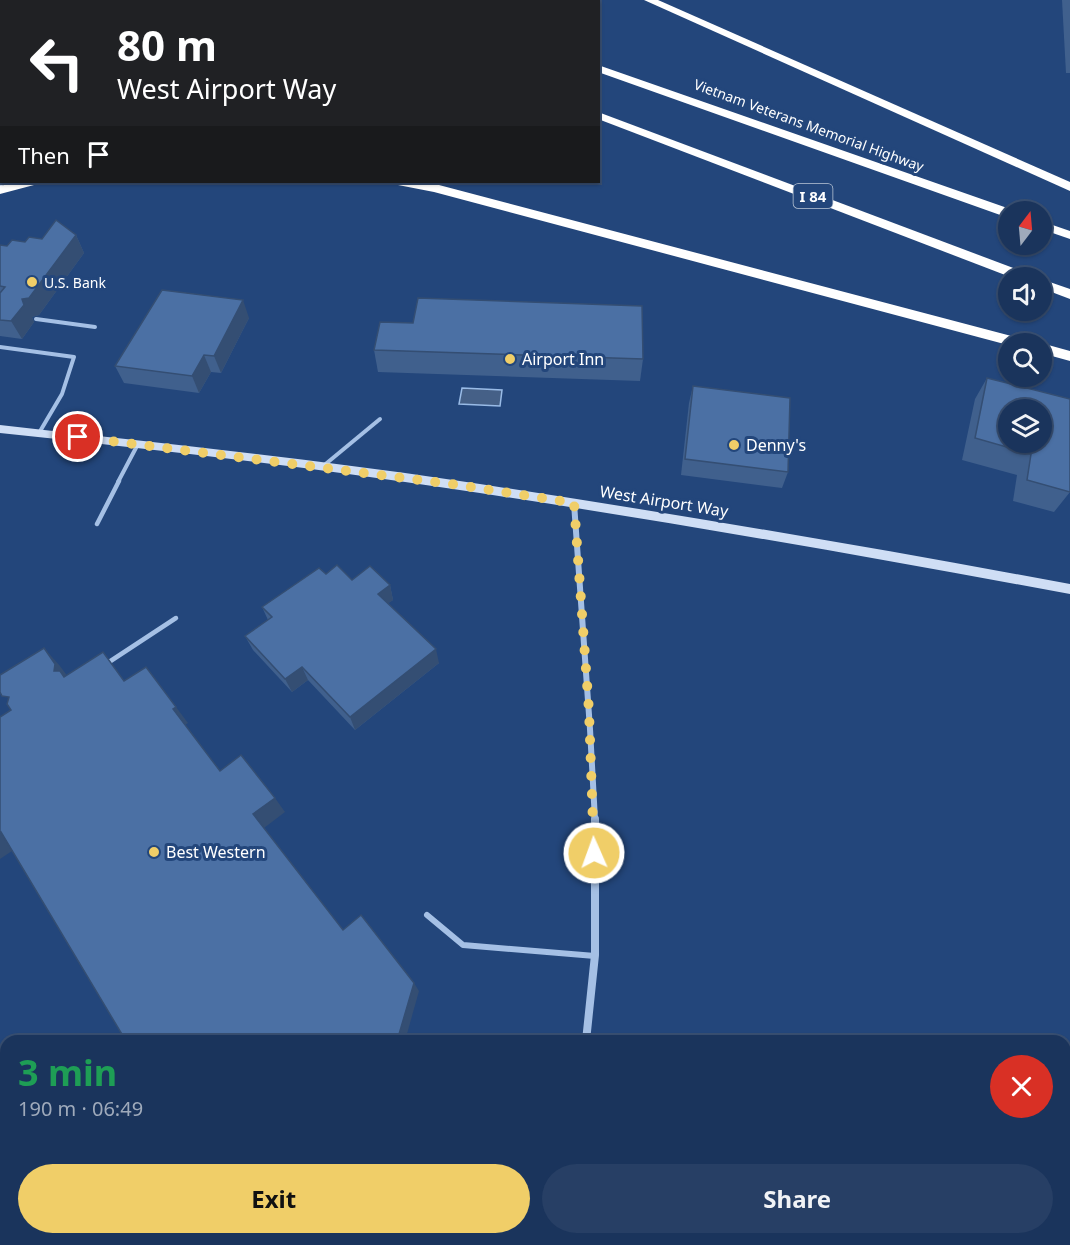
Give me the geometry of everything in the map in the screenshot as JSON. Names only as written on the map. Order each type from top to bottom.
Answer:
[{"type":"highway","points":[[641,0],[654,3],[1070,187]]},
{"type":"highway","name":"Vietnam Veterans Memorial Highway","points":[[600,69],[998,209]]},
{"type":"highway","name":"I 84","points":[[600,116],[998,267]]},
{"type":"highway","points":[[0,190],[26,183]]},
{"type":"highway","points":[[408,183],[435,188],[998,337]]},
{"type":"highway","points":[[422,183],[435,188]]},
{"type":"highway","points":[[1052,229],[1070,235]]},
{"type":"highway","points":[[1052,287],[1070,294]]},
{"type":"highway","points":[[1052,351],[1070,356]]},
{"type":"street","name":"West Airport Way","points":[[0,429],[138,444],[574,503],[843,547],[1070,589]]},
{"type":"street","points":[[574,503],[589,711],[595,877],[595,956],[587,1035]]},
{"type":"lane","points":[[36,319],[95,327]]},
{"type":"lane","points":[[0,347],[74,357],[62,394],[38,433]]},
{"type":"lane","points":[[320,468],[380,419]]},
{"type":"lane","points":[[97,524],[138,444]]},
{"type":"lane","points":[[101,666],[176,618]]},
{"type":"lane","points":[[427,915],[463,945],[595,956]]},
{"type":"water","points":[[462,388],[502,390],[500,406],[459,404]]},
{"type":"building","points":[[56,220],[76,235],[29,298],[22,299],[24,305],[11,321],[0,320],[0,293],[5,287],[0,286],[0,245],[7,246],[12,240],[25,242],[29,237],[42,239]]},
{"type":"building","points":[[162,290],[243,300],[214,356],[204,355],[192,376],[115,366]]},
{"type":"building","points":[[418,298],[642,306],[643,359],[374,350],[380,322],[413,323]]},
{"type":"building","points":[[987,378],[998,381],[998,387],[1023,387],[1070,399],[1070,492],[1027,480],[1031,454],[1028,453],[1052,453],[1052,399],[998,399],[998,445],[975,438]]},
{"type":"building","name":"Denny's","points":[[693,386],[790,398],[788,472],[685,459]]},
{"type":"building","points":[[337,565],[352,580],[370,566],[390,585],[378,594],[436,649],[350,717],[302,667],[285,679],[245,636],[272,617],[262,607],[319,568],[326,574]]},
{"type":"building","name":"Best Western","points":[[44,648],[55,664],[54,671],[60,671],[64,677],[103,652],[124,681],[146,667],[176,707],[173,709],[220,771],[241,755],[275,798],[253,814],[343,930],[361,915],[414,983],[399,1035],[122,1035],[0,833],[0,717],[11,710],[7,704],[9,697],[2,696],[0,692],[0,675]]},
{"type":"place","name":"U.S. Bank","points":[[32,282]]},
{"type":"place","name":"Airport Inn","points":[[510,359]]},
{"type":"place","name":"Denny's","points":[[734,445]]},
{"type":"place","name":"Best Western","points":[[154,852]]},
{"type":"route","points":[[78,437],[451,484],[574,503],[589,711],[594,853]]}]
